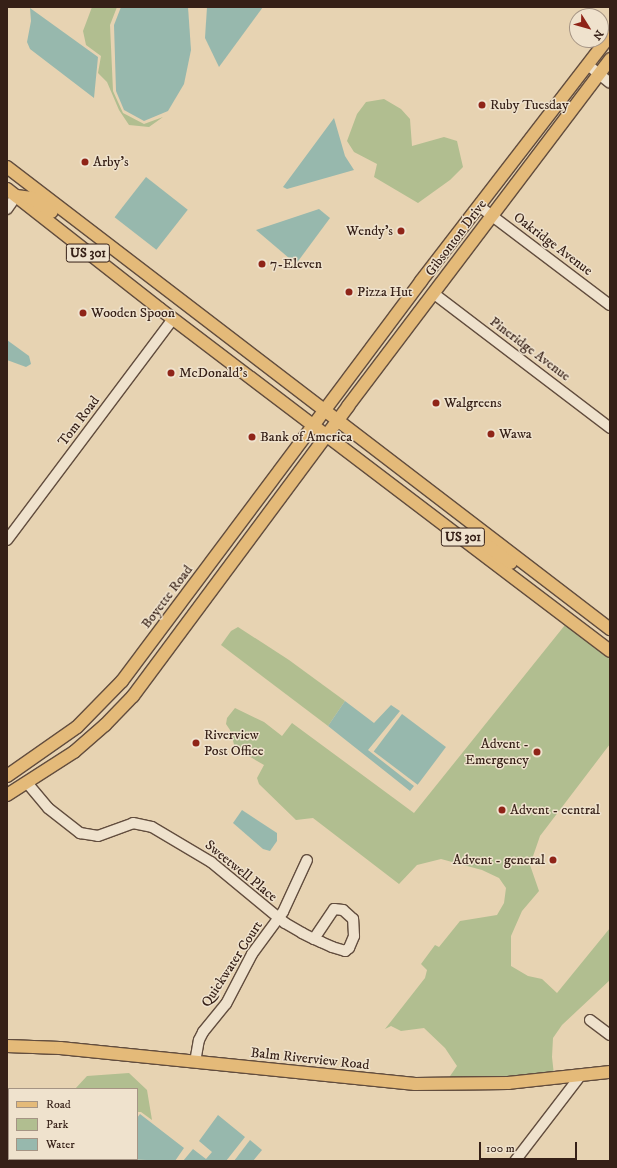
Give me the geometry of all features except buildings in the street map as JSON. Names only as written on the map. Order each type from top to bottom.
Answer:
[{"type":"main road","name":"Gibsonton Drive","points":[[324,410],[610,36]]},
{"type":"main road","name":"Gibsonton Drive","points":[[326,436],[610,59]]},
{"type":"main road","name":"US 301","points":[[7,167],[610,629]]},
{"type":"main road","points":[[7,178],[25,181]]},
{"type":"main road","name":"US 301","points":[[12,193],[173,319],[326,436],[458,533],[610,651]]},
{"type":"main road","points":[[12,193],[28,196],[36,200],[114,260],[141,277],[159,284]]},
{"type":"main road","name":"Boyette Road","points":[[7,776],[66,736],[114,691],[324,410]]},
{"type":"main road","points":[[7,795],[28,784],[88,741],[133,696],[326,436]]},
{"type":"main road","points":[[458,533],[463,531],[470,533],[533,579],[556,587]]},
{"type":"main road","name":"Balm Riverview Road","points":[[7,1046],[60,1048],[431,1085],[508,1083],[610,1072]]},
{"type":"street","points":[[588,65],[610,83]]},
{"type":"street","points":[[7,209],[12,193]]},
{"type":"street","name":"Oakridge Avenue","points":[[479,206],[610,305]]},
{"type":"street","name":"Pineridge Avenue","points":[[433,293],[610,428]]},
{"type":"street","name":"Tom Road","points":[[8,535],[173,319]]},
{"type":"street","name":"Sweetwell Place","points":[[28,784],[48,808],[80,833],[98,836],[133,824],[152,827],[211,862],[279,919],[314,939],[338,950],[348,950],[353,942],[353,919],[343,910],[334,909],[314,939]]},
{"type":"street","name":"Quickwater Court","points":[[195,1062],[199,1040],[203,1032],[226,1004],[252,954],[279,919],[292,897],[307,860]]},
{"type":"street","points":[[590,1020],[610,1035]]},
{"type":"street","points":[[515,1161],[581,1075]]},
{"type":"green space","points":[[92,7],[117,7],[110,25],[113,91],[123,113],[144,124],[163,117],[149,127],[129,125],[119,110],[107,82],[98,73],[101,56],[86,45],[83,31]]},
{"type":"green space","points":[[384,99],[401,109],[410,119],[412,146],[444,137],[457,141],[463,167],[450,180],[418,203],[374,177],[377,164],[354,152],[347,141],[357,114],[366,102]]},
{"type":"green space","points":[[565,625],[610,659],[610,744],[540,836],[530,865],[539,891],[522,911],[511,936],[511,966],[528,976],[542,979],[557,993],[610,928],[610,980],[562,1025],[553,1038],[552,1057],[554,1075],[508,1080],[448,1079],[457,1066],[445,1048],[424,1028],[401,1031],[391,1026],[385,1029],[425,978],[427,970],[421,964],[435,945],[439,947],[460,921],[497,915],[504,903],[506,888],[499,878],[482,870],[441,859],[417,865],[399,884],[313,818],[296,820],[259,784],[257,778],[264,765],[235,748],[230,730],[226,724],[227,718],[235,708],[264,722],[282,736],[292,723],[414,813]]},
{"type":"green space","points":[[238,627],[289,660],[345,701],[328,726],[221,645],[231,631]]},
{"type":"green space","points":[[129,1073],[147,1090],[152,1120],[141,1112],[138,1112],[138,1088],[76,1088],[87,1076]]},
{"type":"green space","points":[[7,1120],[8,1160],[56,1160],[7,1161]]},
{"type":"water","points":[[121,7],[188,7],[191,50],[184,84],[168,111],[144,121],[124,110],[116,91],[114,25]]},
{"type":"water","points":[[207,7],[263,7],[219,67],[205,38]]},
{"type":"water","points":[[30,8],[98,57],[94,98],[30,49],[27,42],[31,21]]},
{"type":"water","points":[[334,118],[345,156],[354,170],[287,189],[283,187]]},
{"type":"water","points":[[146,177],[188,210],[156,250],[115,217]]},
{"type":"water","points":[[319,209],[330,218],[296,264],[256,230]]},
{"type":"water","points":[[7,340],[29,356],[31,364],[26,367],[7,360]]},
{"type":"water","points":[[345,701],[374,723],[391,705],[400,711],[368,750],[414,786],[410,791],[328,726]]},
{"type":"water","points":[[402,714],[446,747],[418,785],[374,752]]},
{"type":"water","points":[[242,810],[277,833],[277,841],[270,851],[263,849],[233,823]]},
{"type":"water","points":[[140,1114],[184,1148],[175,1161],[138,1160],[138,1117]]},
{"type":"water","points":[[218,1115],[245,1137],[226,1161],[183,1161],[193,1149],[206,1159],[212,1152],[199,1141]]},
{"type":"water","points":[[250,1140],[262,1150],[253,1161],[234,1161]]},
{"type":"place","name":"Ruby Tuesday","points":[[482,105]]},
{"type":"place","name":"Arby's","points":[[85,162]]},
{"type":"place","name":"Wendy's","points":[[401,231]]},
{"type":"place","name":"7-Eleven","points":[[262,264]]},
{"type":"place","name":"Pizza Hut","points":[[349,292]]},
{"type":"place","name":"Wooden Spoon","points":[[83,313]]},
{"type":"place","name":"McDonald's","points":[[171,373]]},
{"type":"place","name":"Walgreens","points":[[436,403]]},
{"type":"place","name":"Wawa","points":[[491,434]]},
{"type":"place","name":"Bank of America","points":[[252,437]]},
{"type":"place","name":"Riverview Post Office","points":[[196,743]]},
{"type":"place","name":"Advent - Emergency","points":[[537,752]]},
{"type":"place","name":"Advent - central","points":[[502,810]]},
{"type":"place","name":"Advent - general","points":[[553,860]]}]
